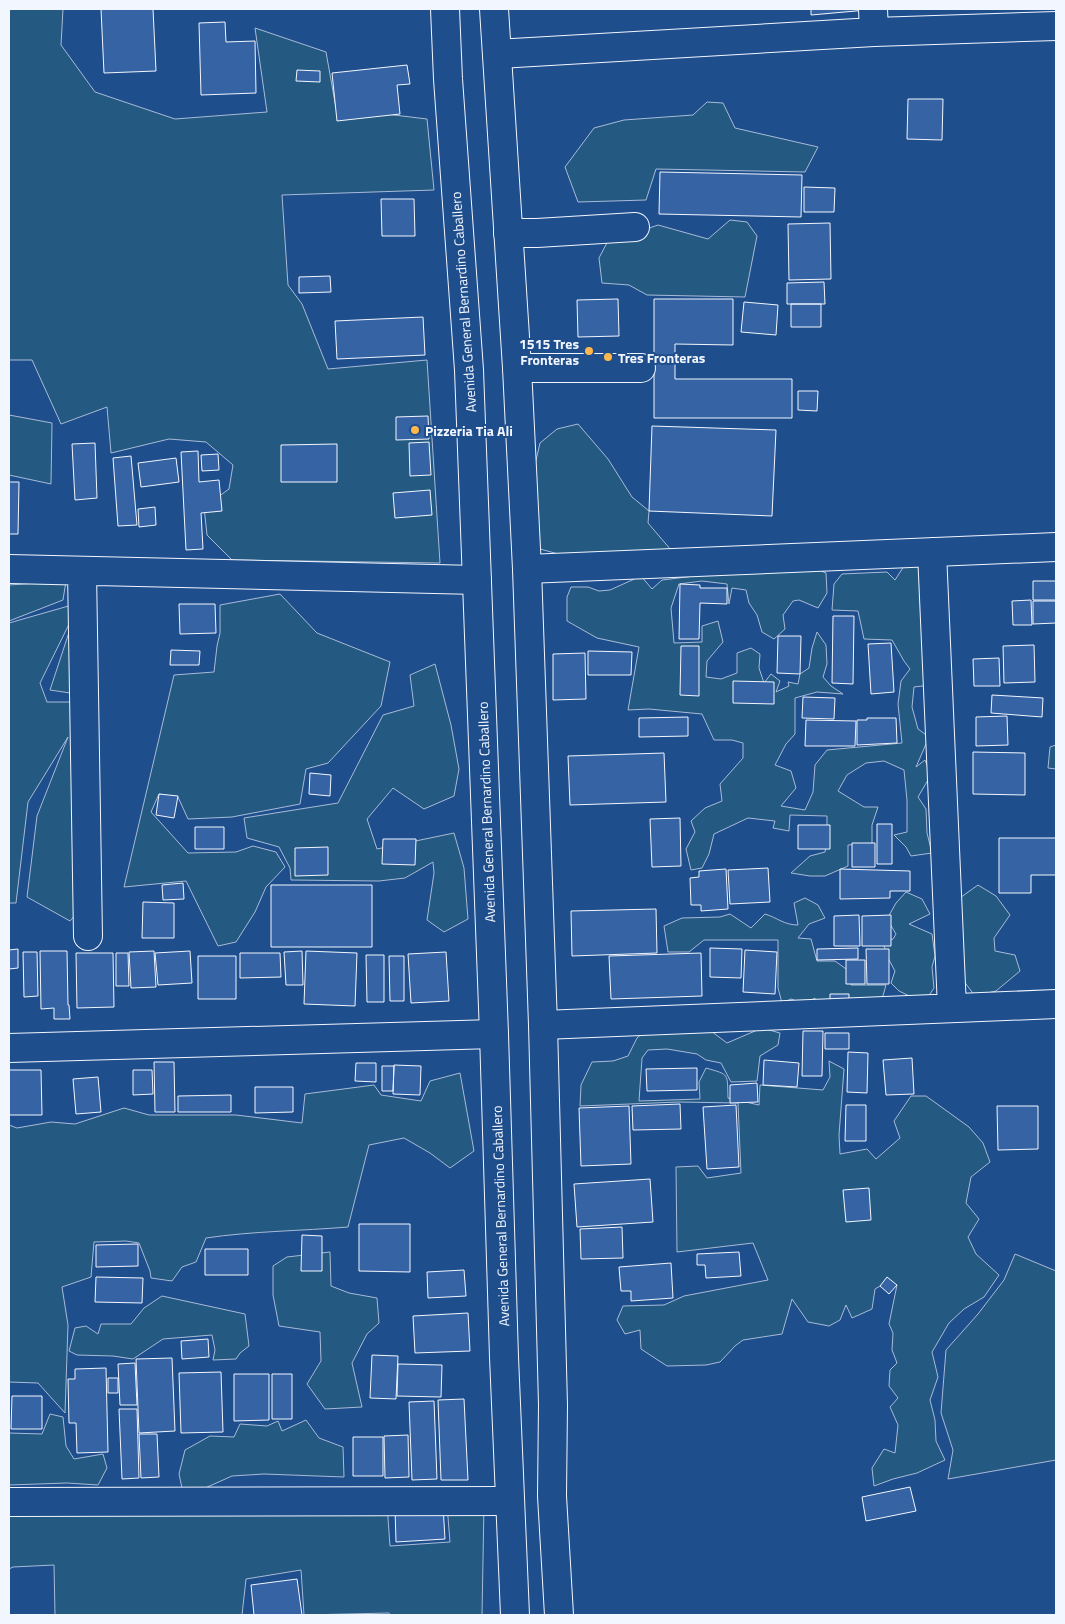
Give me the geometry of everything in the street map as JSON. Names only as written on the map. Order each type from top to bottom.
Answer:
[{"type":"street","name":"Avenida General Bernardino Caballero","points":[[445,9],[448,79],[469,370],[515,1615]]},
{"type":"street","points":[[494,9],[517,368],[527,569],[543,1025],[553,1405],[552,1496],[559,1615]]},
{"type":"street","points":[[496,54],[873,20],[1056,26]]},
{"type":"street","points":[[508,234],[537,234],[635,227]]},
{"type":"street","points":[[517,368],[641,368]]},
{"type":"street","points":[[527,569],[1056,547]]},
{"type":"street","points":[[932,552],[952,1008]]},
{"type":"street","points":[[9,569],[477,580]]},
{"type":"street","points":[[82,571],[88,936]]},
{"type":"street","points":[[543,1025],[1056,1004]]},
{"type":"street","points":[[9,1048],[494,1034]]},
{"type":"street","points":[[9,1502],[510,1501]]},
{"type":"shaded area","points":[[9,9],[63,9],[61,45],[95,92],[175,119],[267,112],[255,28],[326,52],[336,108],[427,119],[434,190],[282,195],[288,285],[302,304],[328,369],[427,360],[440,563],[232,560],[207,535],[204,507],[229,489],[233,465],[206,442],[169,439],[111,453],[107,407],[61,424],[32,360],[9,360]]},
{"type":"shaded area","points":[[707,102],[723,103],[735,128],[818,147],[805,172],[656,169],[646,200],[578,202],[565,167],[594,128],[624,120],[693,115]]},
{"type":"shaded area","points":[[730,220],[747,222],[757,236],[745,297],[647,295],[629,285],[602,283],[599,258],[610,237],[629,235],[658,225],[708,239]]},
{"type":"shaded area","points":[[9,415],[52,423],[51,484],[9,475]]},
{"type":"shaded area","points":[[578,424],[608,459],[632,497],[649,511],[648,523],[677,557],[562,555],[540,549],[533,529],[530,486],[540,443],[557,429]]},
{"type":"shaded area","points":[[802,563],[826,573],[827,593],[818,608],[799,600],[793,601],[783,615],[785,629],[774,639],[762,632],[757,615],[749,603],[746,590],[732,588],[729,604],[727,584],[702,581],[679,584],[671,608],[674,643],[702,642],[702,626],[718,621],[723,642],[707,661],[706,677],[721,679],[737,673],[737,653],[751,648],[760,654],[759,668],[764,683],[771,674],[780,681],[776,692],[789,686],[788,682],[798,684],[800,674],[809,668],[817,632],[826,645],[827,664],[823,677],[831,686],[843,694],[817,692],[795,698],[795,734],[786,744],[775,765],[791,771],[796,788],[781,806],[805,810],[813,792],[815,765],[827,750],[902,743],[898,704],[901,681],[910,669],[892,640],[864,639],[858,611],[832,610],[834,584],[842,574],[887,572],[895,580],[904,566],[926,567],[939,684],[914,687],[912,707],[918,729],[929,737],[916,767],[925,760],[931,775],[918,797],[926,809],[927,833],[932,853],[911,856],[906,847],[894,835],[907,832],[907,800],[904,770],[884,761],[866,763],[847,775],[838,791],[864,807],[878,807],[872,825],[872,844],[848,845],[848,866],[825,876],[791,873],[810,856],[825,852],[827,816],[790,815],[789,831],[773,828],[775,821],[748,818],[714,834],[709,854],[702,868],[691,870],[686,849],[695,832],[691,821],[705,808],[722,801],[720,784],[743,758],[743,743],[732,740],[714,740],[702,714],[649,709],[628,710],[639,647],[597,638],[567,621],[567,597],[571,587],[588,587],[599,591],[610,590],[641,576],[652,589],[662,580]]},
{"type":"shaded area","points":[[66,581],[63,600],[9,621],[9,585]]},
{"type":"shaded area","points":[[280,594],[317,633],[390,662],[381,706],[328,763],[306,769],[300,804],[232,817],[188,819],[178,797],[159,794],[151,812],[188,853],[236,852],[253,846],[276,852],[285,867],[266,887],[255,912],[236,942],[218,946],[186,881],[124,887],[174,675],[214,672],[220,633],[220,605]]},
{"type":"shaded area","points":[[79,603],[77,694],[50,690],[77,608],[40,683],[47,702],[81,702],[91,896],[70,921],[27,897],[37,816],[68,737],[28,802],[16,903],[9,903],[9,623]]},
{"type":"shaded area","points":[[435,664],[451,725],[459,769],[454,796],[424,809],[393,788],[367,819],[377,849],[454,833],[464,868],[468,919],[444,932],[427,920],[434,873],[433,862],[405,878],[379,881],[291,880],[290,868],[279,847],[247,838],[244,818],[338,803],[383,715],[414,706],[410,675]]},
{"type":"shaded area","points":[[1056,745],[1056,769],[1048,768],[1050,747]]},
{"type":"shaded area","points":[[978,885],[996,896],[1010,915],[994,938],[995,951],[1015,955],[1020,971],[996,991],[975,996],[963,980],[957,900]]},
{"type":"shaded area","points":[[906,892],[922,899],[930,914],[909,924],[932,934],[935,956],[932,967],[934,988],[924,1003],[899,991],[891,983],[895,971],[883,943],[893,939],[896,934],[887,919],[896,903]]},
{"type":"shaded area","points":[[805,898],[818,905],[825,918],[809,924],[798,938],[811,939],[817,961],[835,961],[849,971],[851,985],[886,985],[879,1010],[813,1009],[815,998],[804,1004],[791,999],[782,1003],[778,988],[778,940],[704,940],[689,952],[668,952],[664,926],[682,918],[720,917],[730,914],[751,928],[765,914],[785,923],[798,925],[794,903]]},
{"type":"shaded area","points":[[663,1016],[691,1016],[727,1043],[762,1028],[780,1033],[778,1045],[760,1056],[757,1081],[731,1082],[721,1063],[706,1060],[697,1054],[667,1049],[648,1050],[642,1058],[639,1101],[700,1099],[699,1082],[706,1068],[726,1076],[728,1098],[759,1105],[760,1085],[823,1090],[830,1077],[829,1061],[844,1069],[839,1135],[840,1154],[867,1149],[876,1159],[900,1138],[894,1121],[911,1096],[926,1096],[969,1127],[983,1143],[990,1162],[971,1177],[966,1203],[979,1219],[968,1237],[976,1254],[999,1275],[984,1297],[964,1309],[949,1323],[932,1352],[938,1377],[930,1400],[935,1420],[936,1441],[945,1460],[917,1473],[874,1486],[872,1468],[884,1449],[895,1453],[898,1425],[890,1407],[898,1398],[889,1386],[890,1370],[897,1363],[892,1350],[893,1333],[889,1324],[897,1285],[880,1286],[875,1289],[872,1309],[852,1318],[846,1305],[840,1320],[829,1326],[808,1322],[792,1299],[782,1334],[743,1340],[720,1362],[706,1365],[667,1366],[641,1349],[640,1330],[625,1334],[617,1320],[623,1306],[664,1305],[684,1296],[768,1280],[753,1243],[677,1252],[676,1167],[698,1166],[707,1178],[741,1173],[738,1103],[679,1102],[580,1106],[581,1085],[592,1062],[613,1061],[628,1056],[637,1038]]},
{"type":"shaded area","points":[[460,1073],[474,1151],[450,1168],[430,1153],[404,1138],[369,1145],[348,1227],[259,1232],[206,1238],[196,1262],[182,1267],[172,1281],[151,1278],[139,1243],[126,1241],[94,1242],[91,1277],[62,1287],[68,1325],[65,1413],[38,1383],[9,1382],[9,1125],[17,1128],[51,1122],[75,1124],[124,1108],[149,1115],[236,1115],[302,1123],[305,1094],[374,1085],[381,1095],[421,1101],[430,1081]]},
{"type":"shaded area","points":[[330,1252],[331,1286],[349,1293],[377,1298],[379,1323],[367,1334],[352,1363],[362,1407],[325,1409],[307,1384],[321,1361],[320,1332],[279,1326],[273,1295],[273,1266],[287,1257]]},
{"type":"shaded area","points":[[1015,1254],[1056,1271],[1056,1460],[948,1479],[953,1450],[941,1413],[946,1350],[978,1314],[1004,1280]]},
{"type":"shaded area","points":[[162,1296],[245,1314],[249,1346],[236,1359],[213,1360],[215,1350],[212,1335],[163,1339],[133,1359],[113,1356],[77,1355],[69,1351],[75,1328],[86,1326],[98,1334],[101,1324],[131,1324],[144,1308]]},
{"type":"shaded area","points":[[50,1414],[63,1417],[66,1446],[74,1459],[103,1454],[107,1468],[98,1485],[67,1483],[9,1485],[9,1433],[42,1434]]},
{"type":"shaded area","points":[[306,1420],[319,1438],[343,1447],[344,1477],[264,1474],[232,1476],[194,1493],[182,1488],[179,1474],[185,1450],[210,1436],[234,1437],[240,1424],[267,1426],[278,1421],[282,1431]]},
{"type":"shaded area","points":[[387,1504],[390,1546],[450,1542],[447,1505],[484,1504],[482,1615],[390,1615],[389,1613],[304,1615],[301,1570],[246,1579],[242,1615],[55,1615],[54,1565],[13,1567],[9,1569],[9,1512]]},
{"type":"building","points":[[101,9],[153,9],[156,71],[104,73]]},
{"type":"building","points":[[811,9],[867,9],[867,10],[811,15]]},
{"type":"building","points":[[225,22],[226,42],[255,41],[256,93],[201,95],[199,23]]},
{"type":"building","points":[[407,65],[410,84],[397,85],[400,114],[337,121],[332,73]]},
{"type":"building","points":[[297,70],[320,71],[320,82],[296,81]]},
{"type":"building","points":[[908,99],[943,99],[942,140],[907,139]]},
{"type":"building","points":[[660,172],[802,175],[801,217],[659,214]]},
{"type":"building","points":[[804,187],[835,188],[834,212],[804,212]]},
{"type":"building","points":[[381,199],[414,199],[415,236],[382,236]]},
{"type":"building","points":[[830,223],[831,279],[789,280],[788,224]]},
{"type":"building","points":[[330,276],[331,292],[299,293],[299,277]]},
{"type":"building","points":[[824,282],[825,304],[787,304],[787,283]]},
{"type":"building","points":[[618,299],[619,336],[578,337],[577,300]]},
{"type":"building","points":[[654,299],[733,299],[733,345],[675,344],[675,379],[792,379],[792,418],[654,418]]},
{"type":"building","points":[[744,302],[778,305],[776,335],[741,332]]},
{"type":"building","points":[[791,304],[821,304],[821,327],[791,327]]},
{"type":"building","points":[[423,317],[425,355],[337,359],[335,321]]},
{"type":"building","points":[[798,391],[818,391],[817,411],[798,410]]},
{"type":"building","points":[[428,416],[429,439],[396,440],[396,417]]},
{"type":"building","points":[[652,426],[776,430],[772,516],[649,511]]},
{"type":"building","points":[[429,442],[431,475],[410,476],[409,443]]},
{"type":"building","points":[[95,443],[97,498],[75,500],[72,444]]},
{"type":"building","points":[[337,444],[337,482],[281,482],[281,445]]},
{"type":"building","points":[[198,451],[199,482],[219,480],[222,511],[201,513],[203,549],[186,550],[181,452]]},
{"type":"building","points":[[218,454],[219,470],[202,471],[201,455]]},
{"type":"building","points":[[131,456],[137,525],[118,526],[113,458]]},
{"type":"building","points":[[176,458],[179,482],[141,487],[138,463]]},
{"type":"building","points":[[9,482],[19,482],[18,534],[9,534]]},
{"type":"building","points":[[430,490],[432,515],[395,518],[393,493]]},
{"type":"building","points":[[155,507],[156,525],[139,527],[138,509]]},
{"type":"building","points":[[1033,581],[1056,581],[1056,600],[1033,600]]},
{"type":"building","points":[[680,584],[700,585],[700,588],[727,588],[727,604],[700,603],[699,639],[679,639]]},
{"type":"building","points":[[1031,600],[1032,625],[1013,625],[1012,601]]},
{"type":"building","points":[[1033,601],[1056,601],[1056,623],[1033,624]]},
{"type":"building","points":[[179,604],[215,604],[216,633],[180,634]]},
{"type":"building","points":[[833,616],[854,616],[853,684],[832,683]]},
{"type":"building","points":[[778,636],[801,636],[800,674],[777,673]]},
{"type":"building","points":[[891,643],[894,692],[871,694],[868,644]]},
{"type":"building","points":[[1034,645],[1035,682],[1004,683],[1003,646]]},
{"type":"building","points":[[681,646],[699,646],[699,696],[680,695]]},
{"type":"building","points":[[171,650],[200,651],[199,665],[170,665]]},
{"type":"building","points":[[588,651],[632,652],[631,675],[588,675]]},
{"type":"building","points":[[585,653],[586,699],[553,700],[553,654]]},
{"type":"building","points":[[999,658],[1000,686],[974,686],[973,659]]},
{"type":"building","points":[[733,681],[774,682],[774,704],[733,703]]},
{"type":"building","points":[[992,695],[1043,698],[1042,717],[991,713]]},
{"type":"building","points":[[803,697],[835,698],[834,719],[802,718]]},
{"type":"building","points":[[1007,716],[1008,745],[976,746],[976,717]]},
{"type":"building","points":[[688,717],[688,736],[639,737],[639,718]]},
{"type":"building","points":[[867,718],[896,718],[897,743],[857,745],[857,720],[867,720]]},
{"type":"building","points":[[806,720],[856,721],[855,746],[805,746]]},
{"type":"building","points":[[973,752],[1025,753],[1025,795],[973,794]]},
{"type":"building","points":[[664,753],[666,802],[570,805],[568,756]]},
{"type":"building","points":[[310,773],[331,775],[330,796],[309,794]]},
{"type":"building","points":[[159,794],[178,796],[174,818],[156,815]]},
{"type":"building","points":[[680,818],[681,866],[652,867],[650,819]]},
{"type":"building","points":[[877,824],[892,824],[892,864],[877,864]]},
{"type":"building","points":[[798,825],[830,825],[830,849],[798,849]]},
{"type":"building","points":[[195,827],[224,827],[224,849],[195,849]]},
{"type":"building","points":[[999,838],[1056,838],[1056,875],[1031,875],[1031,893],[999,893]]},
{"type":"building","points":[[383,839],[416,839],[415,865],[382,864]]},
{"type":"building","points":[[852,843],[875,843],[875,867],[852,867]]},
{"type":"building","points":[[328,847],[328,875],[295,876],[295,848]]},
{"type":"building","points":[[768,868],[770,902],[730,904],[728,870]]},
{"type":"building","points":[[726,869],[728,909],[701,911],[701,905],[691,905],[690,878],[699,877],[699,871]]},
{"type":"building","points":[[840,869],[910,871],[910,891],[890,891],[890,898],[840,899]]},
{"type":"building","points":[[183,883],[184,899],[163,900],[162,885]]},
{"type":"building","points":[[271,885],[372,885],[372,947],[271,947]]},
{"type":"building","points":[[143,902],[174,903],[174,938],[142,938]]},
{"type":"building","points":[[656,909],[657,953],[572,956],[571,911]]},
{"type":"building","points":[[859,915],[860,946],[834,946],[834,916]]},
{"type":"building","points":[[891,915],[891,946],[862,946],[862,916]]},
{"type":"building","points":[[710,948],[742,949],[741,978],[710,977]]},
{"type":"building","points":[[858,948],[858,959],[817,960],[817,949]]},
{"type":"building","points":[[18,949],[18,968],[9,969],[9,950]]},
{"type":"building","points":[[866,949],[889,949],[889,984],[867,984]]},
{"type":"building","points":[[745,950],[777,952],[775,994],[743,992]]},
{"type":"building","points":[[40,951],[67,951],[70,1019],[54,1019],[54,1008],[41,1009]]},
{"type":"building","points":[[154,951],[156,987],[131,988],[129,952]]},
{"type":"building","points":[[190,951],[192,983],[158,985],[155,953]]},
{"type":"building","points":[[302,951],[303,985],[286,985],[284,952]]},
{"type":"building","points":[[306,951],[357,953],[355,1006],[304,1004]]},
{"type":"building","points":[[23,952],[37,952],[38,996],[24,997]]},
{"type":"building","points":[[446,952],[449,1001],[411,1003],[408,954]]},
{"type":"building","points":[[76,953],[113,953],[114,1007],[77,1008]]},
{"type":"building","points":[[116,953],[128,953],[129,986],[116,986]]},
{"type":"building","points":[[240,953],[280,953],[281,977],[240,978]]},
{"type":"building","points":[[701,953],[702,996],[611,999],[609,956]]},
{"type":"building","points":[[366,955],[384,955],[384,1002],[367,1002]]},
{"type":"building","points":[[198,956],[236,956],[236,999],[198,999]]},
{"type":"building","points":[[389,956],[404,956],[404,1001],[390,1001]]},
{"type":"building","points":[[846,960],[865,960],[865,984],[846,984]]},
{"type":"building","points":[[830,994],[849,994],[849,1002],[830,1003]]},
{"type":"building","points":[[803,1031],[823,1031],[822,1076],[802,1076]]},
{"type":"building","points":[[825,1033],[849,1033],[849,1049],[825,1049]]},
{"type":"building","points":[[848,1052],[868,1053],[867,1093],[847,1092]]},
{"type":"building","points":[[912,1058],[914,1094],[886,1095],[883,1060]]},
{"type":"building","points":[[764,1060],[799,1063],[797,1087],[763,1085]]},
{"type":"building","points":[[154,1062],[174,1062],[175,1112],[155,1112]]},
{"type":"building","points":[[356,1063],[376,1063],[376,1082],[355,1081]]},
{"type":"building","points":[[394,1065],[421,1066],[420,1095],[393,1094]]},
{"type":"building","points":[[382,1066],[394,1066],[393,1091],[382,1091]]},
{"type":"building","points":[[697,1068],[697,1090],[647,1091],[646,1069]]},
{"type":"building","points":[[9,1070],[41,1070],[42,1115],[9,1115]]},
{"type":"building","points":[[133,1070],[152,1070],[153,1094],[133,1095]]},
{"type":"building","points":[[98,1077],[101,1112],[76,1114],[73,1079]]},
{"type":"building","points":[[757,1083],[758,1102],[730,1103],[730,1085]]},
{"type":"building","points":[[255,1087],[293,1087],[293,1112],[255,1113]]},
{"type":"building","points":[[231,1095],[231,1112],[178,1112],[178,1096]]},
{"type":"building","points":[[680,1104],[681,1129],[633,1130],[632,1106]]},
{"type":"building","points":[[736,1105],[739,1167],[707,1169],[703,1107]]},
{"type":"building","points":[[846,1105],[866,1105],[866,1141],[845,1141]]},
{"type":"building","points":[[629,1106],[631,1164],[581,1166],[579,1108]]},
{"type":"building","points":[[997,1106],[1038,1106],[1038,1149],[998,1150]]},
{"type":"building","points":[[650,1179],[653,1222],[577,1227],[574,1184]]},
{"type":"building","points":[[869,1188],[871,1220],[846,1222],[843,1190]]},
{"type":"building","points":[[359,1224],[410,1224],[410,1272],[359,1271]]},
{"type":"building","points":[[622,1227],[623,1258],[581,1259],[580,1229]]},
{"type":"building","points":[[302,1235],[322,1236],[322,1271],[301,1271]]},
{"type":"building","points":[[138,1244],[138,1266],[96,1267],[96,1245]]},
{"type":"building","points":[[205,1249],[248,1249],[248,1275],[205,1275]]},
{"type":"building","points":[[739,1252],[741,1276],[706,1278],[705,1265],[697,1265],[697,1254]]},
{"type":"building","points":[[671,1263],[673,1298],[631,1301],[631,1291],[621,1291],[619,1267]]},
{"type":"building","points":[[464,1270],[466,1296],[428,1298],[427,1272]]},
{"type":"building","points":[[96,1277],[143,1278],[142,1303],[95,1302]]},
{"type":"building","points":[[887,1277],[897,1285],[889,1294],[880,1286]]},
{"type":"building","points":[[468,1313],[470,1351],[415,1353],[413,1316]]},
{"type":"building","points":[[208,1339],[209,1357],[182,1359],[181,1341]]},
{"type":"building","points":[[372,1355],[398,1356],[396,1399],[370,1398]]},
{"type":"building","points":[[172,1358],[175,1431],[139,1433],[136,1359]]},
{"type":"building","points":[[135,1363],[137,1405],[120,1405],[118,1364]]},
{"type":"building","points":[[398,1364],[442,1365],[441,1397],[397,1396]]},
{"type":"building","points":[[106,1368],[108,1452],[77,1453],[76,1423],[69,1423],[68,1379],[75,1379],[75,1369]]},
{"type":"building","points":[[221,1372],[223,1432],[181,1433],[179,1373]]},
{"type":"building","points":[[234,1374],[269,1374],[269,1420],[234,1421]]},
{"type":"building","points":[[272,1374],[292,1374],[292,1419],[272,1419]]},
{"type":"building","points":[[108,1378],[118,1378],[118,1393],[108,1393]]},
{"type":"building","points":[[12,1396],[42,1396],[42,1429],[11,1429]]},
{"type":"building","points":[[464,1399],[468,1480],[441,1480],[438,1400]]},
{"type":"building","points":[[434,1401],[437,1479],[412,1480],[409,1402]]},
{"type":"building","points":[[119,1409],[137,1409],[139,1478],[122,1479]]},
{"type":"building","points":[[139,1434],[157,1434],[159,1477],[141,1478]]},
{"type":"building","points":[[408,1435],[409,1477],[385,1478],[384,1436]]},
{"type":"building","points":[[353,1437],[383,1437],[383,1476],[353,1476]]},
{"type":"building","points":[[910,1487],[916,1511],[866,1521],[862,1497]]},
{"type":"building","points":[[443,1505],[445,1539],[396,1542],[395,1508]]},
{"type":"building","points":[[297,1579],[302,1615],[254,1615],[251,1585]]},
{"type":"place","name":"1515 Tres Fronteras","points":[[589,351]]},
{"type":"place","name":"Tres Fronteras","points":[[608,357]]},
{"type":"place","name":"Pizzeria Tia Ali","points":[[415,430]]}]
